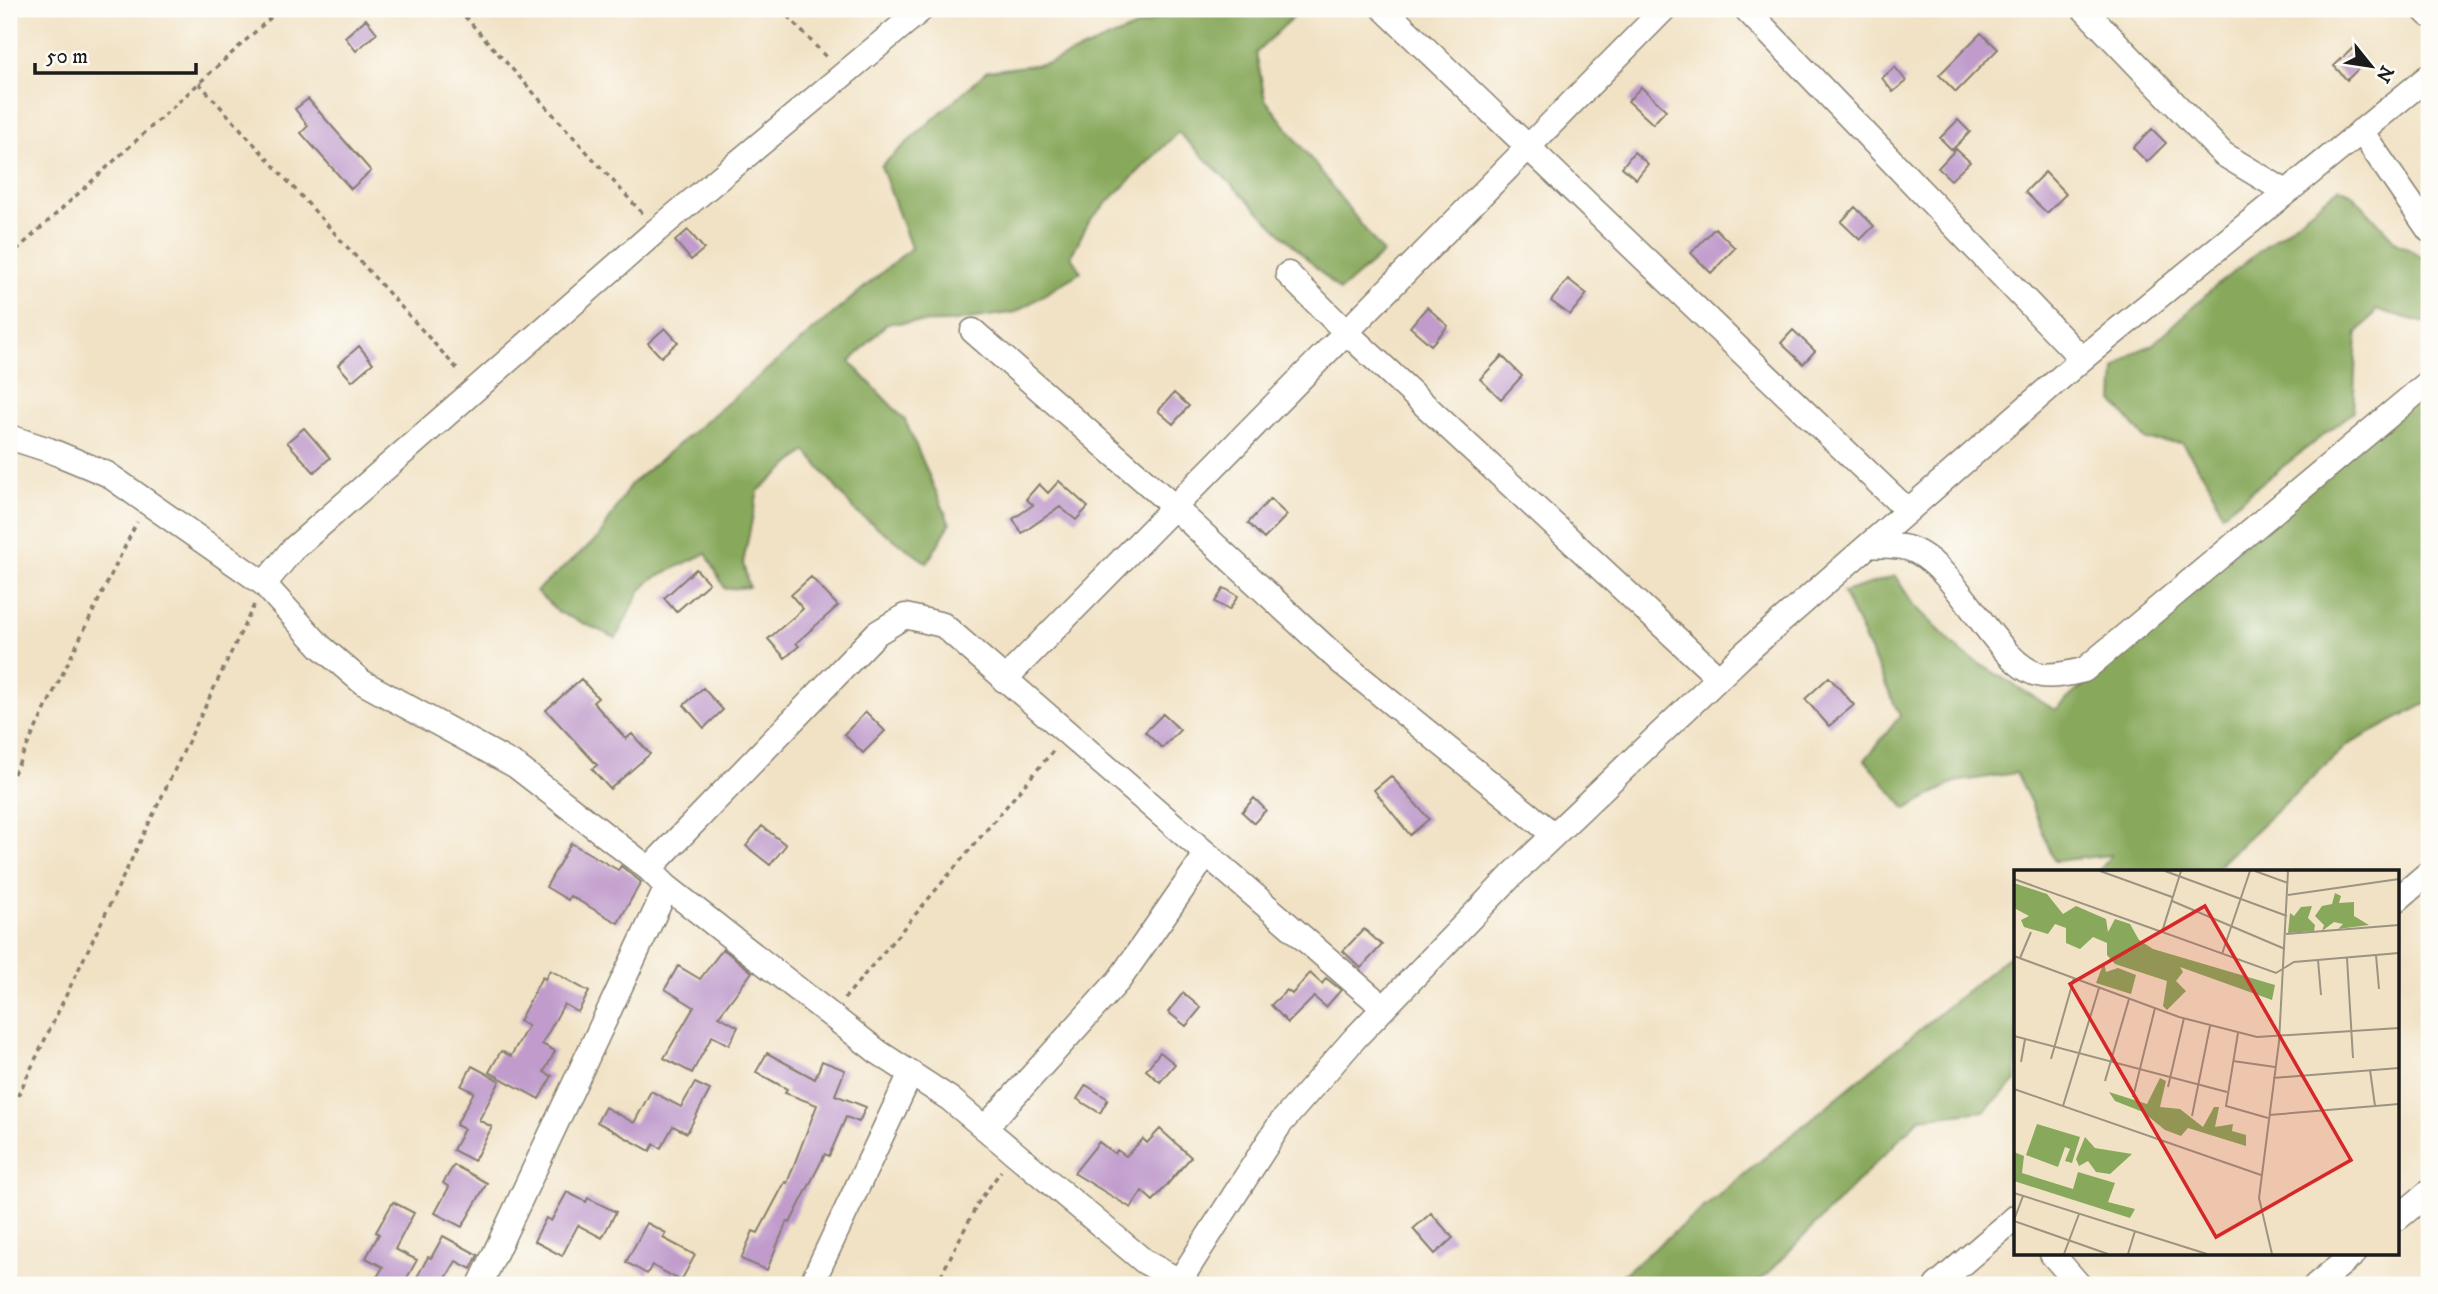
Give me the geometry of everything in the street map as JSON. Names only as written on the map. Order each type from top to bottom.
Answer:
[{"type":"street","points":[[264,584],[292,550],[475,389],[657,230],[922,9]]},
{"type":"street","points":[[1384,9],[1908,511]]},
{"type":"street","points":[[1004,680],[1664,9]]},
{"type":"street","points":[[1746,9],[2082,359]]},
{"type":"street","points":[[2084,9],[2223,154],[2286,192]]},
{"type":"street","points":[[2423,9],[2429,15]]},
{"type":"street","points":[[9,437],[107,474],[264,584],[320,646],[362,682],[516,766],[878,1052],[950,1099],[1145,1262],[1181,1284],[1280,1124],[1384,1009],[1511,876],[1719,678],[2082,359],[2429,76]]},
{"type":"street","points":[[2361,131],[2429,230]]},
{"type":"street","points":[[1288,274],[1346,332],[1719,678]]},
{"type":"street","points":[[973,331],[1174,508],[1341,662],[1554,835]]},
{"type":"street","points":[[1869,545],[1908,548],[1928,560],[1952,584],[2021,667],[2042,675],[2084,670],[2429,382]]},
{"type":"street","points":[[649,869],[877,634],[905,616],[943,625],[1384,1009]]},
{"type":"street","points":[[985,1128],[1119,980],[1206,855]]},
{"type":"street","points":[[2400,897],[2428,875]]},
{"type":"street","points":[[480,1285],[667,887]]},
{"type":"street","points":[[811,1285],[911,1073]]},
{"type":"street","points":[[2400,1216],[2429,1192]]},
{"type":"street","points":[[1937,1285],[2014,1219]]},
{"type":"street","points":[[2054,1256],[2079,1285]]},
{"type":"street","points":[[2316,1285],[2352,1256]]},
{"type":"path","points":[[9,257],[280,9]]},
{"type":"path","points":[[458,9],[657,230]]},
{"type":"path","points":[[781,9],[844,76]]},
{"type":"path","points":[[199,83],[475,389]]},
{"type":"path","points":[[9,783],[147,501]]},
{"type":"path","points":[[9,1114],[264,584]]},
{"type":"path","points":[[831,1014],[1067,734]]},
{"type":"path","points":[[936,1285],[978,1203],[1014,1152]]},
{"type":"green space","points":[[1180,9],[1301,9],[1256,53],[1265,99],[1383,253],[1340,291],[1178,132],[1089,221],[1071,256],[1081,272],[1016,312],[949,322],[887,323],[850,362],[905,420],[950,524],[927,563],[856,512],[806,451],[758,491],[743,563],[749,587],[725,589],[706,553],[652,579],[640,591],[616,638],[558,612],[536,591],[599,537],[630,485],[911,248],[881,166],[987,71],[1049,63]]},
{"type":"green space","points":[[2339,188],[2351,193],[2398,244],[2429,260],[2429,324],[2377,310],[2357,333],[2353,412],[2222,514],[2211,486],[2182,443],[2146,440],[2113,401],[2115,369],[2135,352],[2152,345],[2217,285]]},
{"type":"green space","points":[[2429,400],[2429,702],[2346,746],[2216,870],[2100,870],[2111,855],[2054,861],[2016,773],[1955,782],[1906,809],[1865,760],[1900,716],[1843,592],[1895,576],[1914,605],[1962,653],[2055,710],[2396,407]]},
{"type":"green space","points":[[2014,952],[2014,1083],[1984,1111],[1920,1118],[1756,1285],[1610,1285]]},
{"type":"building","points":[[366,19],[377,33],[356,51],[345,37]]},
{"type":"building","points":[[1981,33],[1998,49],[1956,92],[1939,75]]},
{"type":"building","points":[[2353,48],[2366,61],[2347,80],[2334,66]]},
{"type":"building","points":[[1895,67],[1906,81],[1893,92],[1882,78]]},
{"type":"building","points":[[1641,87],[1666,110],[1653,124],[1628,101]]},
{"type":"building","points":[[308,99],[371,171],[351,189],[301,133],[308,126],[295,109]]},
{"type":"building","points":[[1958,120],[1970,132],[1952,150],[1940,138]]},
{"type":"building","points":[[2152,129],[2166,143],[2147,162],[2133,148]]},
{"type":"building","points":[[1956,149],[1970,162],[1951,180],[1938,168]]},
{"type":"building","points":[[1634,152],[1648,164],[1636,179],[1622,167]]},
{"type":"building","points":[[2045,172],[2066,194],[2047,213],[2025,192]]},
{"type":"building","points":[[1855,207],[1874,226],[1860,240],[1841,222]]},
{"type":"building","points":[[1715,228],[1735,248],[1711,273],[1691,253]]},
{"type":"building","points":[[688,230],[704,249],[691,260],[675,241]]},
{"type":"building","points":[[1568,279],[1587,294],[1570,315],[1551,301]]},
{"type":"building","points":[[1427,307],[1448,326],[1431,345],[1410,327]]},
{"type":"building","points":[[665,328],[678,342],[661,357],[648,343]]},
{"type":"building","points":[[1793,330],[1815,351],[1803,364],[1781,343]]},
{"type":"building","points":[[359,346],[373,363],[352,381],[338,365]]},
{"type":"building","points":[[1502,356],[1522,376],[1501,399],[1480,379]]},
{"type":"building","points":[[1174,393],[1189,406],[1173,424],[1158,411]]},
{"type":"building","points":[[304,428],[330,458],[314,472],[287,442]]},
{"type":"building","points":[[1059,481],[1088,507],[1076,520],[1060,507],[1022,533],[1013,519],[1033,505],[1026,499],[1039,484],[1048,493]]},
{"type":"building","points":[[1270,499],[1287,515],[1264,539],[1248,523]]},
{"type":"building","points":[[696,569],[709,583],[676,612],[664,598]]},
{"type":"building","points":[[811,577],[838,606],[796,643],[799,646],[785,658],[768,639],[803,609],[791,595]]},
{"type":"building","points":[[1224,588],[1238,596],[1229,610],[1215,602]]},
{"type":"building","points":[[1829,677],[1854,705],[1829,726],[1805,699]]},
{"type":"building","points":[[581,679],[598,698],[593,702],[626,739],[632,734],[650,754],[610,789],[592,769],[597,765],[546,710]]},
{"type":"building","points":[[703,688],[723,710],[704,728],[684,705]]},
{"type":"building","points":[[866,712],[885,731],[863,753],[844,734]]},
{"type":"building","points":[[1163,714],[1180,730],[1162,748],[1145,732]]},
{"type":"building","points":[[1391,776],[1429,819],[1410,835],[1374,790]]},
{"type":"building","points":[[1254,798],[1266,810],[1254,823],[1242,812]]},
{"type":"building","points":[[762,826],[786,845],[770,865],[746,846]]},
{"type":"building","points":[[571,843],[618,870],[621,866],[641,882],[618,923],[570,896],[568,900],[546,887]]},
{"type":"building","points":[[1364,929],[1382,945],[1361,968],[1343,951]]},
{"type":"building","points":[[723,949],[752,972],[719,1016],[738,1027],[729,1045],[712,1036],[692,1073],[664,1058],[694,1007],[665,989],[678,966],[700,979]]},
{"type":"building","points":[[550,970],[589,992],[578,1012],[564,1004],[542,1044],[555,1051],[544,1072],[552,1076],[539,1099],[489,1072],[501,1051],[511,1056],[528,1026],[519,1021],[542,977],[545,979]]},
{"type":"building","points":[[1310,973],[1322,984],[1326,978],[1341,990],[1326,1007],[1314,997],[1288,1023],[1271,1005],[1287,990],[1292,994]]},
{"type":"building","points":[[1183,993],[1201,1008],[1186,1026],[1168,1012]]},
{"type":"building","points":[[1160,1052],[1175,1064],[1160,1082],[1146,1070]]},
{"type":"building","points":[[767,1053],[815,1079],[822,1061],[845,1070],[835,1095],[866,1107],[859,1122],[846,1117],[829,1156],[825,1154],[790,1223],[787,1221],[767,1270],[741,1259],[753,1231],[758,1233],[785,1182],[787,1183],[817,1105],[785,1093],[787,1089],[756,1072]]},
{"type":"building","points":[[472,1066],[500,1081],[479,1120],[492,1127],[474,1161],[453,1150],[464,1129],[456,1125],[474,1092],[461,1086]]},
{"type":"building","points":[[695,1083],[710,1090],[687,1133],[673,1126],[661,1148],[654,1144],[650,1151],[597,1122],[605,1107],[634,1123],[651,1091],[681,1107]]},
{"type":"building","points":[[1086,1085],[1108,1099],[1100,1113],[1077,1099]]},
{"type":"building","points":[[1160,1129],[1191,1157],[1153,1201],[1142,1191],[1131,1208],[1074,1173],[1099,1142],[1115,1154],[1117,1150],[1126,1156],[1143,1139],[1147,1143]]},
{"type":"building","points":[[454,1165],[487,1183],[462,1227],[435,1213],[449,1187],[443,1183]]},
{"type":"building","points":[[567,1192],[586,1202],[588,1198],[616,1212],[602,1238],[578,1225],[562,1256],[534,1241],[546,1218],[551,1221]]},
{"type":"building","points":[[393,1202],[414,1213],[395,1249],[417,1260],[403,1285],[388,1285],[376,1279],[383,1267],[366,1258],[379,1234],[376,1232]]},
{"type":"building","points":[[1431,1213],[1453,1238],[1435,1254],[1413,1229]]},
{"type":"building","points":[[647,1223],[666,1233],[663,1238],[695,1255],[681,1281],[652,1265],[647,1274],[626,1262]]},
{"type":"building","points":[[443,1236],[478,1255],[471,1269],[456,1261],[442,1285],[431,1285],[417,1277]]}]
